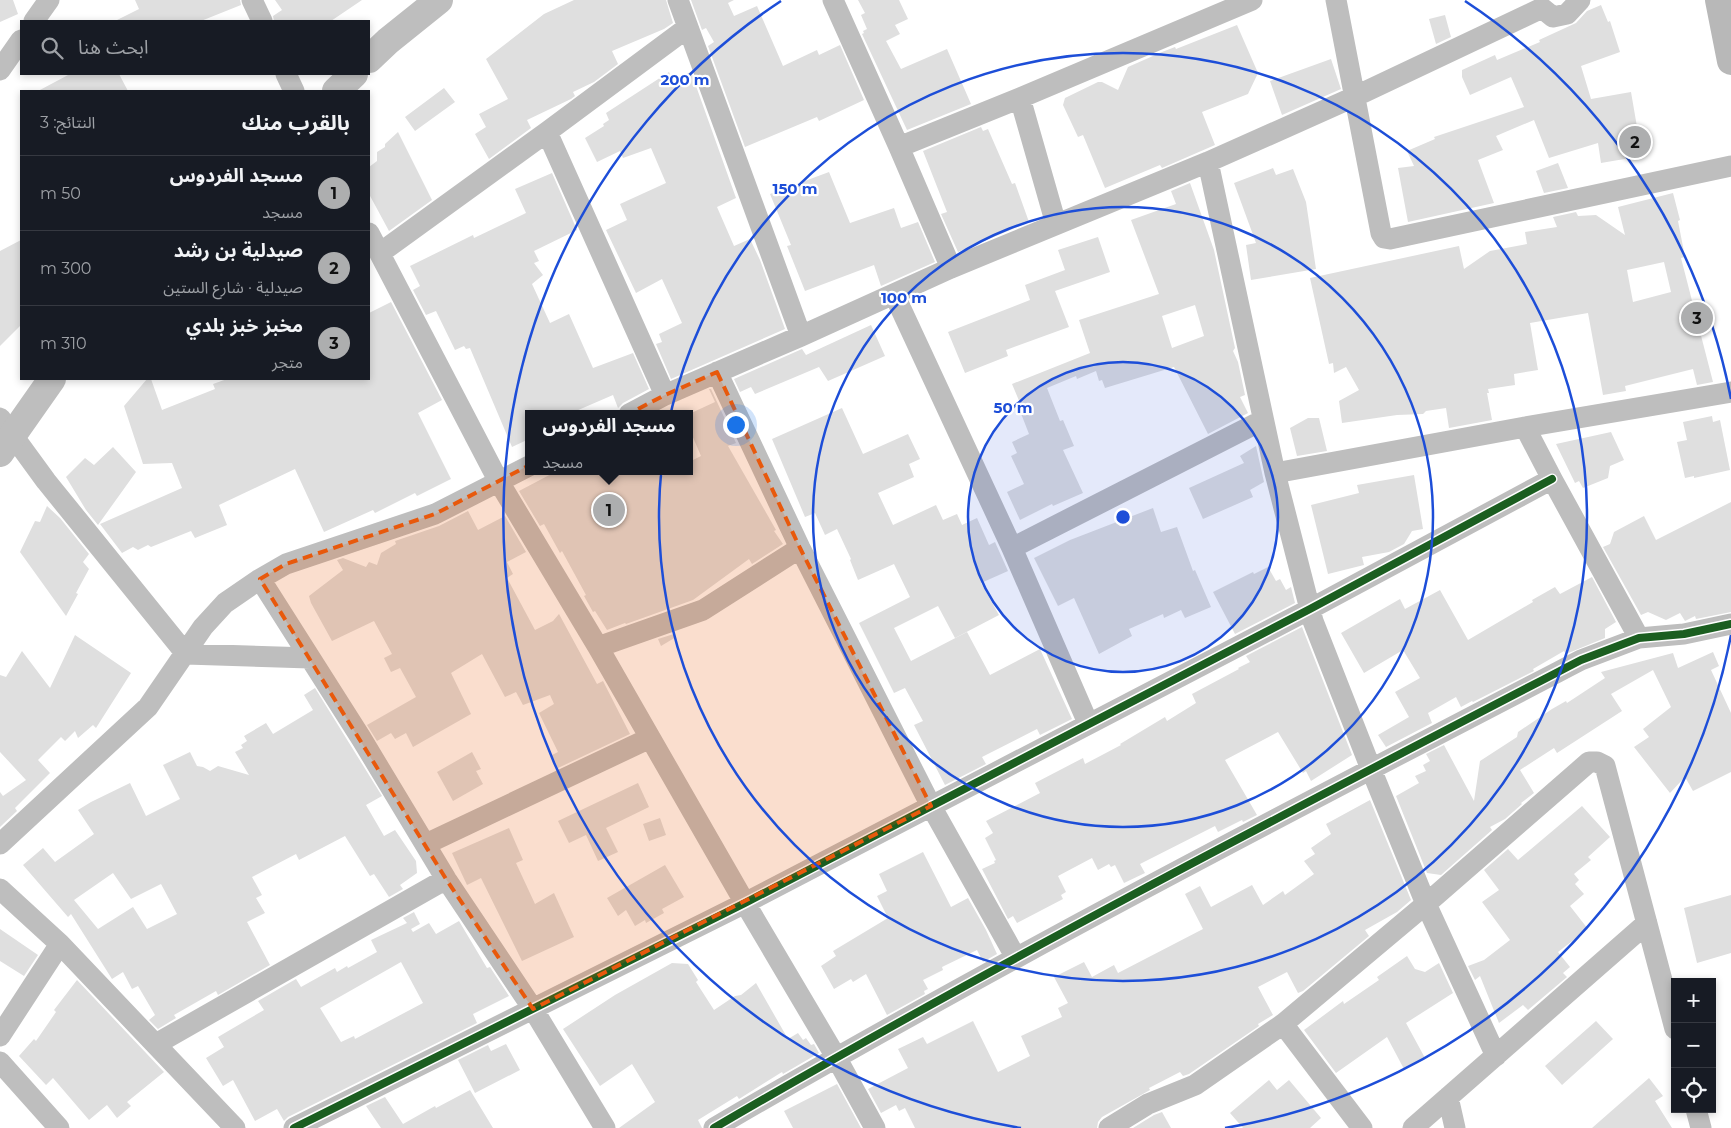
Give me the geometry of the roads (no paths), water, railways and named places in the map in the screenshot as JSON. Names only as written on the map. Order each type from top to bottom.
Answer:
[{"type":"main road","points":[[1719,0],[1731,61]]},
{"type":"street","points":[[35,20],[49,0]]},
{"type":"street","points":[[252,0],[262,20]]},
{"type":"street","points":[[370,58],[438,0]]},
{"type":"street","points":[[678,0],[801,336]]},
{"type":"street","points":[[833,0],[899,147],[950,268]]},
{"type":"street","points":[[899,147],[1252,0]]},
{"type":"street","points":[[1336,0],[1381,233],[1384,238],[1390,239],[1731,166]]},
{"type":"street","points":[[636,410],[664,395],[801,336],[950,268],[1208,162],[1354,97],[1541,4],[1553,17],[1567,14],[1580,0]]},
{"type":"street","points":[[380,254],[687,28]]},
{"type":"street","points":[[0,70],[20,41]]},
{"type":"street","points":[[286,75],[294,90]]},
{"type":"street","points":[[337,90],[353,75]]},
{"type":"street","points":[[1020,98],[1056,224]]},
{"type":"street","points":[[547,132],[664,395]]},
{"type":"street","points":[[1208,162],[1275,473],[1310,609],[1371,769],[1426,904],[1496,1056]]},
{"type":"street","points":[[370,235],[499,482],[598,647],[836,1057],[875,1128]]},
{"type":"street","points":[[894,294],[1012,548],[1088,723]]},
{"type":"street","points":[[717,372],[800,548],[931,806],[1016,958]]},
{"type":"street","points":[[51,380],[4,435],[46,481],[186,654],[310,658]]},
{"type":"street","points":[[1275,473],[1525,427],[1731,392]]},
{"type":"street","points":[[1012,548],[1263,420]]},
{"type":"street","points":[[1525,427],[1639,638]]},
{"type":"street","points":[[0,844],[148,707],[204,627],[225,603],[260,578],[286,564],[435,514],[525,468]]},
{"type":"street","points":[[294,1128],[745,903],[1310,609],[1552,479]]},
{"type":"street","points":[[598,647],[703,610],[800,548]]},
{"type":"street","points":[[260,578],[446,879],[533,1009],[605,1128]]},
{"type":"street","points":[[714,1128],[836,1057],[1016,958],[1580,660],[1639,638],[1684,634],[1731,624]]},
{"type":"street","points":[[426,844],[650,738]]},
{"type":"street","points":[[1110,1128],[1148,1104],[1195,1085],[1283,1024],[1426,904],[1589,762],[1597,762],[1605,766],[1673,1023]]},
{"type":"street","points":[[156,1044],[446,879]]},
{"type":"street","points":[[0,889],[60,944],[235,1128]]},
{"type":"street","points":[[1413,1128],[1647,923]]},
{"type":"street","points":[[0,1036],[60,944]]},
{"type":"street","points":[[1283,1024],[1362,1128]]},
{"type":"street","points":[[0,1062],[58,1128]]},
{"type":"street","points":[[1448,1097],[1455,1128]]},
{"type":"street","points":[[1697,1113],[1701,1128]]},
{"type":"place","name":"صيدلية بن رشد","points":[[1635,142]]},
{"type":"place","name":"مخبز خبز بلدي","points":[[1697,318]]},
{"type":"place","name":"مسجد الفردوس","points":[[609,510]]}]
